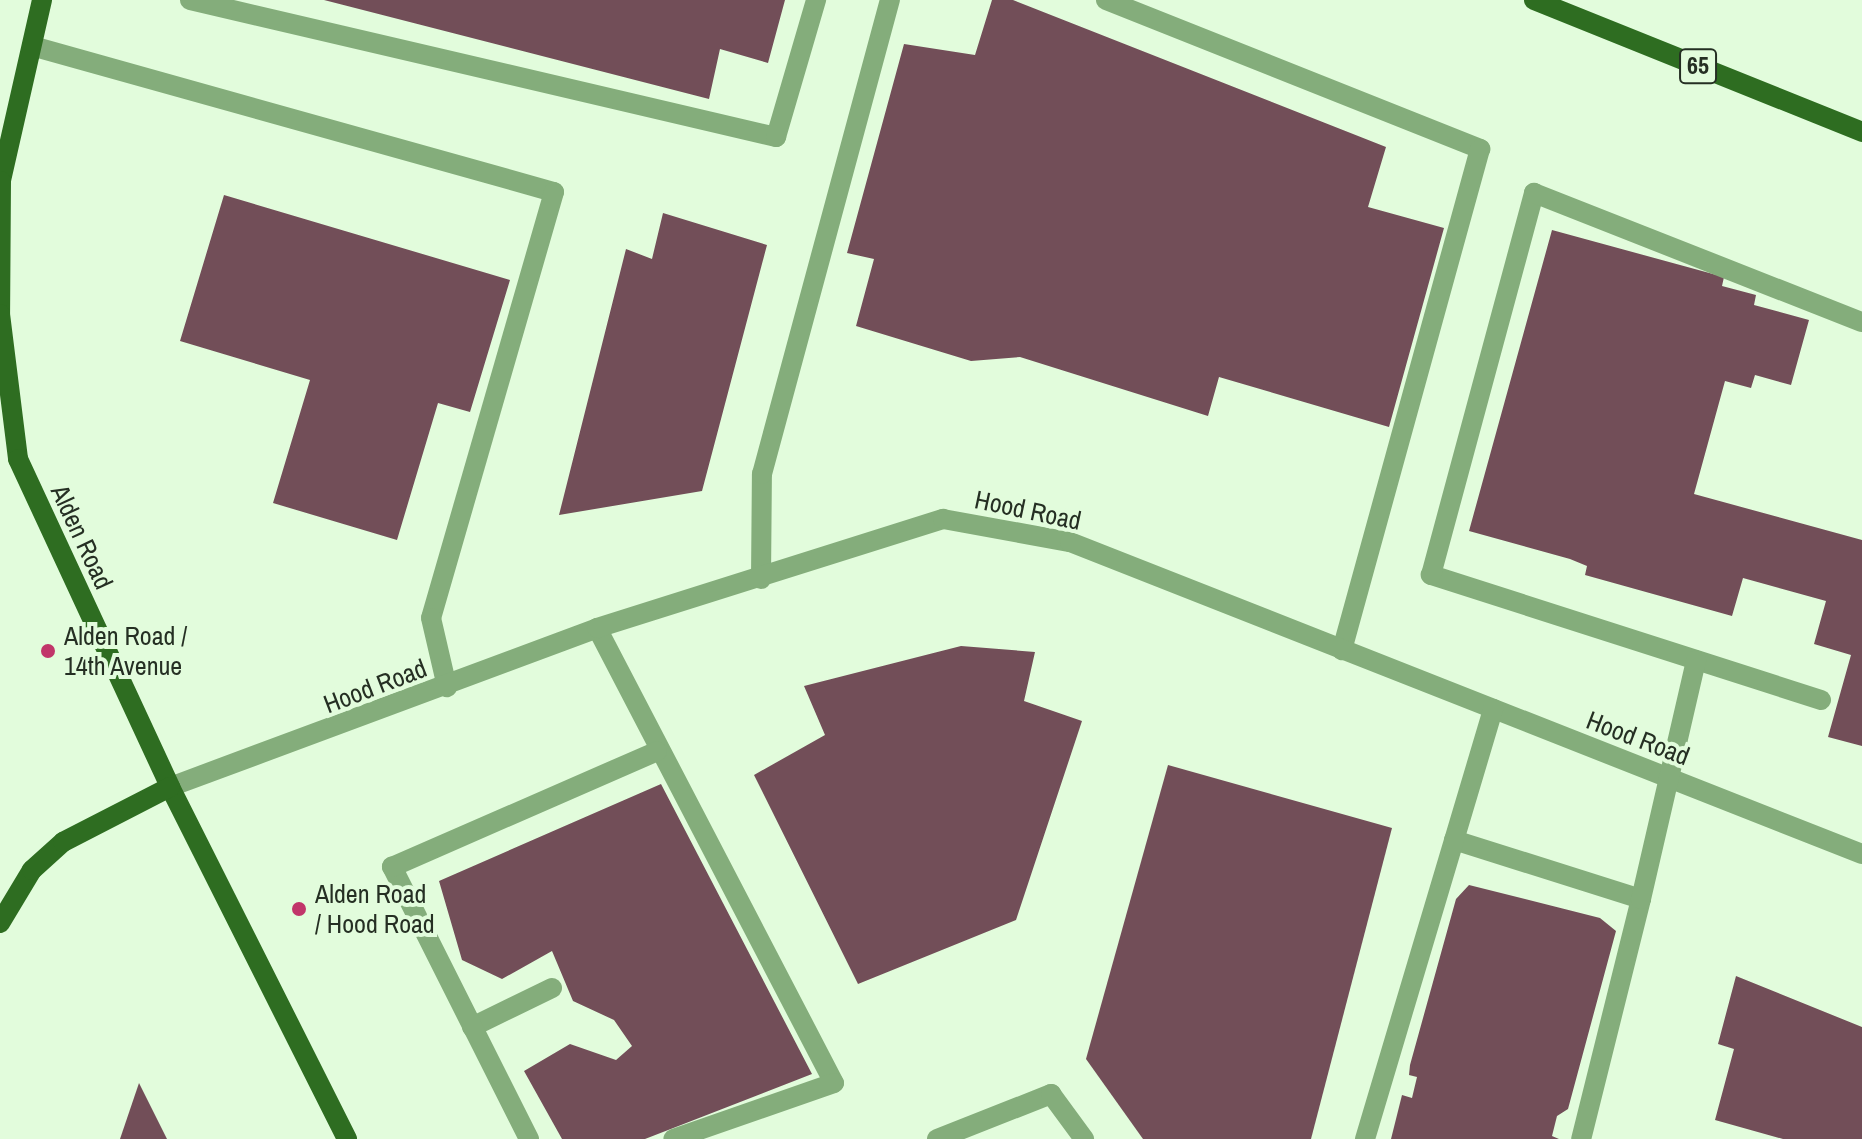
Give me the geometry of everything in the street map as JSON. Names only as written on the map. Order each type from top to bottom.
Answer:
[{"type":"main road","name":"Alden Road","points":[[42,0],[1,181],[0,314],[18,459],[170,787],[347,1139]]},
{"type":"main road","name":"65","points":[[1534,0],[1862,132]]},
{"type":"main road","points":[[0,923],[32,870],[63,842],[170,787]]},
{"type":"street","points":[[190,0],[776,137],[816,0]]},
{"type":"street","points":[[761,579],[762,474],[890,0]]},
{"type":"street","points":[[1106,0],[1480,149],[1342,650]]},
{"type":"street","points":[[32,46],[554,192],[431,618],[447,687]]},
{"type":"street","points":[[1821,700],[1431,575],[1534,193],[1862,322]]},
{"type":"street","name":"Hood Road","points":[[170,787],[447,687],[597,628],[761,579],[943,519],[1070,542],[1862,854]]},
{"type":"street","points":[[597,628],[657,751],[834,1083],[673,1139]]},
{"type":"street","points":[[1581,1139],[1696,660]]},
{"type":"street","points":[[1365,1139],[1493,709]]},
{"type":"street","points":[[529,1139],[392,867],[657,751]]},
{"type":"street","points":[[1454,840],[1641,899]]},
{"type":"street","points":[[472,1027],[552,988]]},
{"type":"street","points":[[937,1139],[1051,1094],[1084,1139]]},
{"type":"building","points":[[324,0],[785,0],[768,63],[720,49],[709,99]]},
{"type":"building","points":[[992,0],[1013,0],[1386,147],[1368,207],[1444,228],[1389,427],[1219,377],[1208,416],[1020,357],[971,361],[856,326],[874,259],[847,253],[904,44],[975,55]]},
{"type":"building","points":[[224,195],[510,280],[470,412],[438,403],[397,540],[273,503],[310,380],[180,341]]},
{"type":"building","points":[[663,213],[767,245],[702,491],[559,515],[626,249],[652,259]]},
{"type":"building","points":[[1552,230],[1724,277],[1722,286],[1756,295],[1754,305],[1809,320],[1791,385],[1755,375],[1751,388],[1725,381],[1694,494],[1862,540],[1862,746],[1828,737],[1851,655],[1814,644],[1826,601],[1743,578],[1732,616],[1585,575],[1587,566],[1570,559],[1469,531]]},
{"type":"building","points":[[961,646],[1035,652],[1024,701],[1082,721],[1016,920],[858,984],[754,775],[825,735],[804,686]]},
{"type":"building","points":[[1168,765],[1392,828],[1311,1139],[1143,1139],[1086,1059]]},
{"type":"building","points":[[661,784],[812,1074],[645,1139],[562,1139],[524,1071],[570,1044],[616,1060],[632,1046],[614,1020],[573,1001],[552,951],[502,979],[462,960],[439,881]]},
{"type":"building","points":[[1469,885],[1600,918],[1616,931],[1568,1109],[1557,1116],[1552,1136],[1559,1139],[1391,1139],[1402,1095],[1412,1098],[1417,1077],[1409,1075],[1410,1065],[1456,899]]},
{"type":"building","points":[[1736,976],[1862,1027],[1862,1139],[1783,1139],[1715,1120],[1734,1049],[1718,1044]]},
{"type":"building","points":[[139,1083],[167,1139],[120,1139]]},
{"type":"place","name":"Alden Road / 14th Avenue","points":[[48,651]]},
{"type":"place","name":"Alden Road / Hood Road","points":[[299,909]]}]
